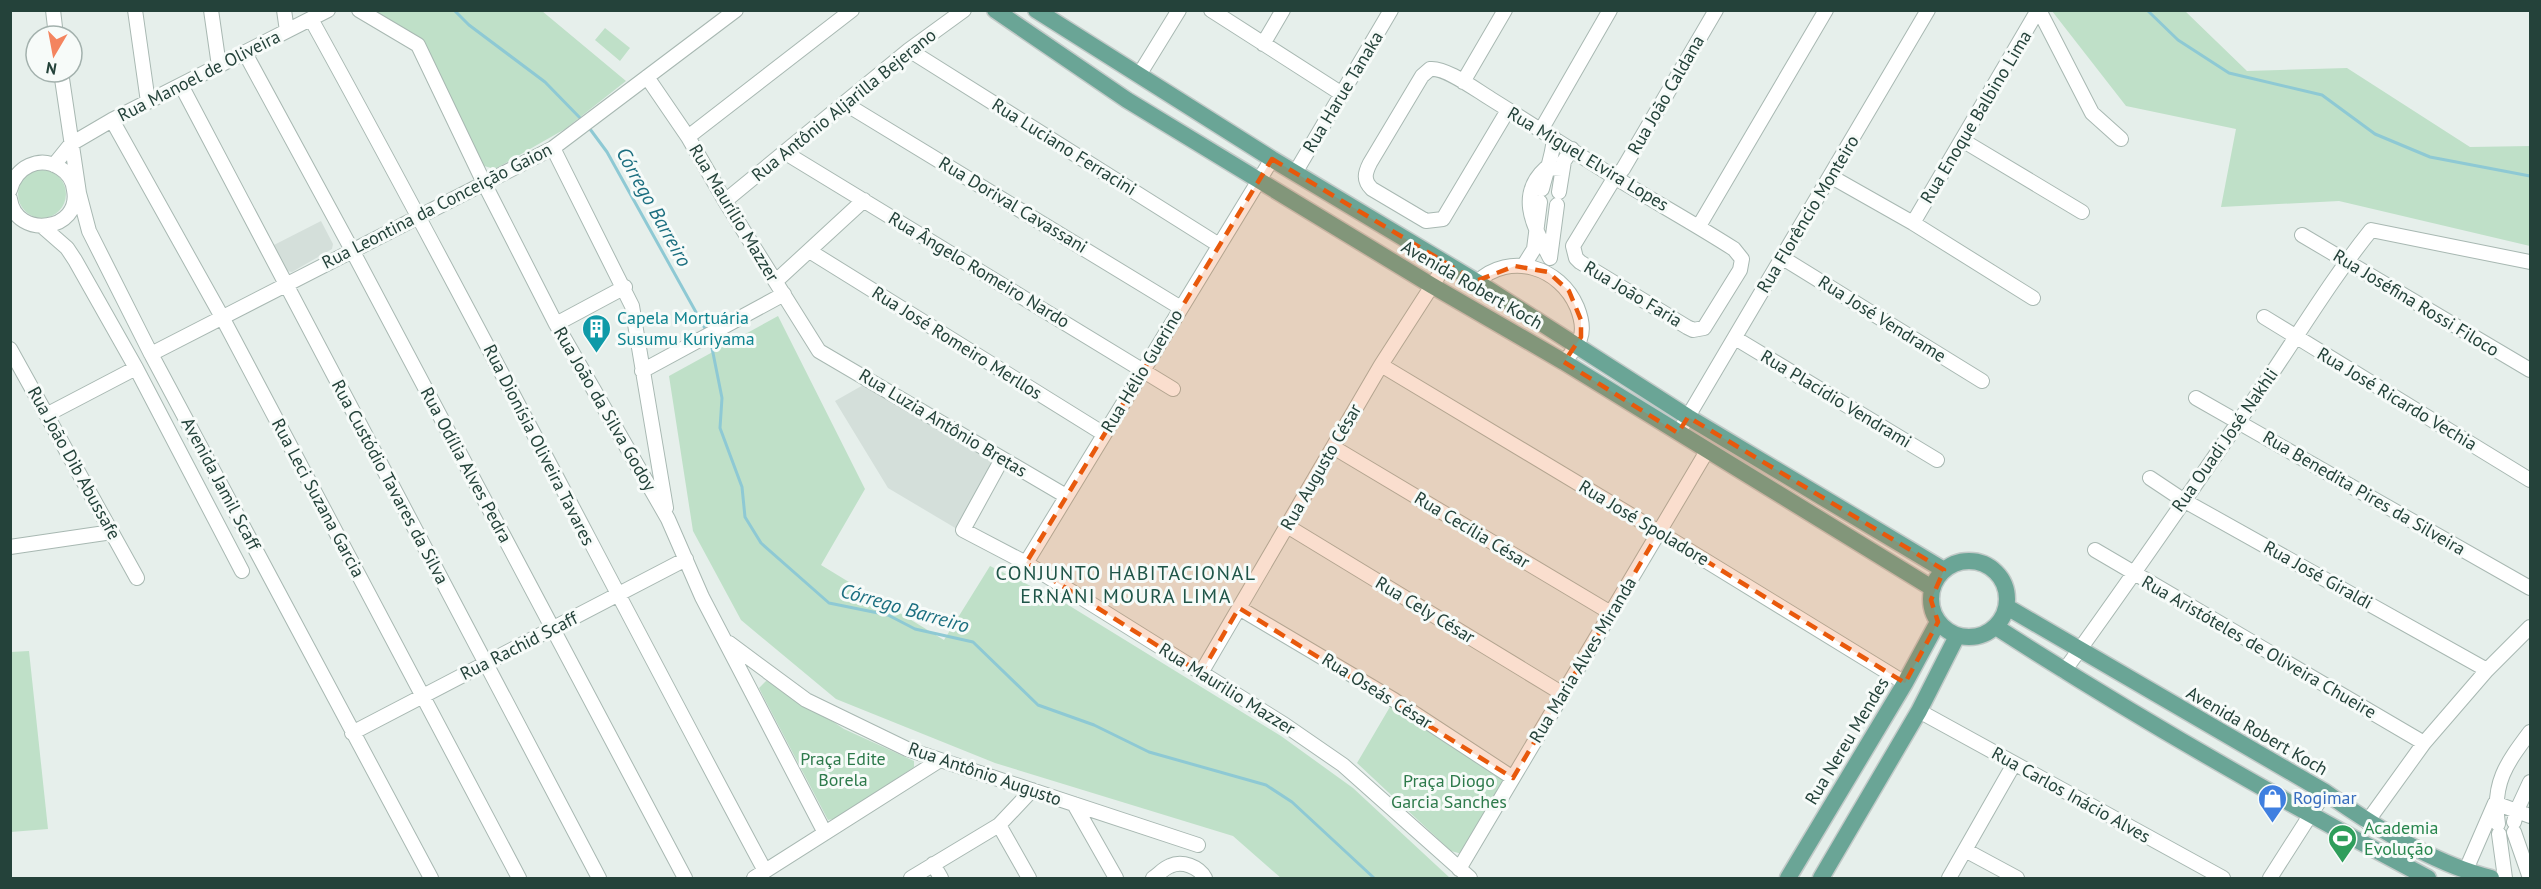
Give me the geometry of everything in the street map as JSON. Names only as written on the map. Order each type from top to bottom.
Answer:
[{"type":"main road","name":"Avenida Robert Koch","points":[[995,10],[1127,100],[1431,285],[1564,362],[1707,452],[1932,588]]},
{"type":"main road","name":"Avenida Robert Koch","points":[[1036,10],[1272,159],[1477,282],[1688,417],[1944,570]]},
{"type":"main road","points":[[1966,560],[1978,561],[1998,573],[2005,584],[2008,595],[2007,608],[1996,627],[1978,636],[1958,636],[1938,622],[1930,600],[1932,588],[1944,570],[1954,563],[1966,560]]},
{"type":"main road","name":"Avenida Robert Koch","points":[[2007,608],[2325,792],[2367,822],[2465,872],[2491,879]]},
{"type":"main road","name":"Rua Nereu Mendes","points":[[1788,879],[1905,683],[1938,622]]},
{"type":"main road","points":[[1996,627],[2064,671],[2309,815],[2428,879]]},
{"type":"main road","points":[[1821,879],[1919,711],[1958,636]]},
{"type":"main road","points":[[1875,732],[1866,761],[1869,765],[1878,768],[1889,761]]},
{"type":"street","points":[[135,10],[148,102]]},
{"type":"street","points":[[210,10],[219,66]]},
{"type":"street","points":[[284,10],[287,31]]},
{"type":"street","name":"Rua Manoel de Oliveira","points":[[71,144],[112,120],[328,10]]},
{"type":"street","name":"Rua João da Silva Godoy","points":[[359,10],[418,45],[484,183],[556,324],[668,519],[725,640],[825,833]]},
{"type":"street","name":"Rua Leontina da Conceição Gaion","points":[[151,354],[553,148],[736,10]]},
{"type":"street","points":[[688,137],[852,10]]},
{"type":"street","name":"Rua Antônio Aljarilla Bejerano","points":[[725,201],[909,50],[964,10]]},
{"type":"street","points":[[1139,75],[1179,10]]},
{"type":"street","points":[[1211,10],[1342,94]]},
{"type":"street","points":[[1263,44],[1283,10]]},
{"type":"street","name":"Rua Harue Tanaka","points":[[1295,173],[1391,10]]},
{"type":"street","points":[[1463,82],[1505,10]]},
{"type":"street","points":[[1541,130],[1610,10]]},
{"type":"street","name":"Rua João Caldana","points":[[1573,252],[1574,242],[1615,177],[1623,169],[1716,10]]},
{"type":"street","points":[[1699,226],[1827,10]]},
{"type":"street","name":"Rua Florêncio Monteiro","points":[[1678,433],[1928,10]]},
{"type":"street","points":[[2039,10],[2092,113],[2121,139]]},
{"type":"street","name":"Rua Enoque Balbino Lima","points":[[1913,223],[2039,10]]},
{"type":"street","name":"Rua Dionísia Oliveira Tavares","points":[[311,19],[419,215],[760,875]]},
{"type":"street","name":"Rua Luciano Ferracini","points":[[909,50],[1219,245]]},
{"type":"street","name":"Rua Odília Alves Pedra","points":[[245,53],[352,250],[685,879]]},
{"type":"street","name":"Rua Miguel Elvira Lopes","points":[[1508,110],[1447,215],[1439,221],[1426,221],[1372,189],[1366,182],[1365,174],[1422,76],[1430,69],[1442,70],[1463,82],[1572,149],[1615,177],[1699,226],[1734,249],[1742,259],[1740,270],[1708,323],[1699,330]]},
{"type":"street","name":"Rua Maurílio Mazzer","points":[[647,77],[688,137],[725,201],[819,351]]},
{"type":"street","name":"Avenida Jamil Scaff","points":[[63,84],[77,193],[89,231],[151,354],[431,879]]},
{"type":"street","name":"Rua Custódio Tavares da Silva","points":[[181,85],[599,879]]},
{"type":"street","name":"Rua Dorival Cavassani","points":[[844,103],[1181,308]]},
{"type":"street","name":"Rua Leci Suzana Garcia","points":[[112,120],[222,317],[519,879]]},
{"type":"street","points":[[1524,265],[1533,253],[1546,168],[1553,153],[1554,138]]},
{"type":"street","points":[[1962,140],[2082,212]]},
{"type":"street","points":[[54,165],[71,144]]},
{"type":"street","points":[[553,148],[632,306],[668,519]]},
{"type":"street","points":[[1550,258],[1562,169],[1565,158],[1572,149]]},
{"type":"street","name":"Rua Ângelo Romeiro Nardo","points":[[784,152],[1173,389]]},
{"type":"street","name":"Rua Hélio Guerino","points":[[1026,563],[1272,159]]},
{"type":"street","points":[[10,199],[17,222],[43,227],[63,220],[70,212],[77,193],[66,172],[54,165],[35,163],[26,167],[17,174],[11,185]]},
{"type":"street","points":[[1556,278],[1550,258],[1536,232],[1529,207],[1531,188],[1536,177],[1546,168],[1562,169]]},
{"type":"street","points":[[1830,176],[1913,223],[2033,298]]},
{"type":"street","points":[[776,281],[811,252],[864,200]]},
{"type":"street","points":[[43,227],[71,254],[136,368],[242,571]]},
{"type":"street","name":"Rua Ouadi José Nakhli","points":[[2064,671],[2239,421],[2345,261],[2371,230],[2530,262]]},
{"type":"street","name":"Rua Joséfina Rossi Filoco","points":[[2302,235],[2530,370]]},
{"type":"street","name":"Rua José Romeiro Merllos","points":[[811,252],[1104,434]]},
{"type":"street","name":"Rua João Faria","points":[[1573,252],[1580,262],[1687,327],[1699,330]]},
{"type":"street","name":"Rua José Vendrame","points":[[1781,257],[1982,381]]},
{"type":"street","name":"Rua Augusto César","points":[[1201,673],[1381,365],[1446,264]]},
{"type":"street","points":[[1477,282],[1490,273],[1524,265],[1540,269],[1556,278],[1573,298],[1580,313],[1582,328],[1577,345],[1564,362]]},
{"type":"street","points":[[556,324],[624,287]]},
{"type":"street","points":[[642,370],[784,294]]},
{"type":"street","name":"Rua José Ricardo Vechia","points":[[2264,317],[2530,480]]},
{"type":"street","name":"Rua Placídio Vendrami","points":[[1735,338],[1937,460]]},
{"type":"street","name":"Rua João Dib Abussafe","points":[[10,349],[137,578]]},
{"type":"street","name":"Rua Luzia Antônio Bretas","points":[[819,351],[1066,496]]},
{"type":"street","name":"Rua José Spoladore","points":[[1381,365],[1905,683]]},
{"type":"street","points":[[48,414],[136,368]]},
{"type":"street","name":"Rua Benedita Pires da Silveira","points":[[2196,398],[2530,588]]},
{"type":"street","name":"Rua Cecília César","points":[[1333,447],[1611,613]]},
{"type":"street","name":"Rua Maria Alves Miranda","points":[[1465,874],[1513,778],[1707,452]]},
{"type":"street","name":"Rua Maurilio Mazzer","points":[[1002,459],[963,530],[1026,563],[1285,725],[1342,765],[1465,874]]},
{"type":"street","name":"Rua José Giraldi","points":[[2150,478],[2183,500],[2487,670]]},
{"type":"street","name":"Rua Cely César","points":[[1287,526],[1563,694]]},
{"type":"street","points":[[10,547],[112,532]]},
{"type":"street","points":[[231,548],[250,540]]},
{"type":"street","name":"Rua Aristóteles de Oliveira Chueire","points":[[2095,550],[2424,743]]},
{"type":"street","name":"Rua Rachid Scaff","points":[[352,733],[686,560]]},
{"type":"street","name":"Rua Oseás César","points":[[1239,608],[1394,700],[1513,778]]},
{"type":"street","points":[[2367,822],[2424,743],[2487,670],[2530,627]]},
{"type":"street","name":"Rua Antônio Augusto","points":[[725,640],[806,700],[907,749],[1198,844]]},
{"type":"street","name":"Rua Carlos Inácio Alves","points":[[1919,711],[2223,879]]},
{"type":"street","points":[[2505,879],[2495,803],[2497,786],[2515,752],[2530,732]]},
{"type":"street","points":[[760,875],[940,760]]},
{"type":"street","points":[[1949,879],[2014,764]]},
{"type":"street","points":[[2515,821],[2530,782]]},
{"type":"street","points":[[910,879],[999,825],[1032,790]]},
{"type":"street","points":[[2270,879],[2325,792]]},
{"type":"street","points":[[2495,803],[2515,821],[2530,878]]},
{"type":"street","points":[[2465,872],[2495,803]]},
{"type":"street","points":[[1074,804],[1116,879]]},
{"type":"street","points":[[2515,821],[2530,816]]},
{"type":"street","points":[[999,825],[1029,879]]},
{"type":"street","points":[[1965,850],[2017,879]]},
{"type":"street","points":[[933,864],[941,879]]},
{"type":"street","points":[[1153,879],[1170,865],[1187,864],[1201,872],[1205,879]]},
{"type":"highlighted area","points":[[1272,159],[1476,281],[1515,266],[1548,272],[1569,291],[1581,320],[1581,337],[1564,362],[1678,433],[1688,417],[1944,570],[1931,600],[1938,622],[1905,683],[1659,532],[1513,778],[1239,608],[1201,673],[1026,563]]},
{"type":"shaded area","points":[[321,221],[333,244],[332,249],[292,272],[286,271],[272,246]]},
{"type":"shaded area","points":[[865,384],[996,462],[957,529],[888,488],[835,401]]},
{"type":"green space","points":[[375,11],[542,11],[626,81],[565,129],[495,169],[484,166],[422,46],[412,35]]},
{"type":"green space","points":[[2052,11],[2185,11],[2247,71],[2347,68],[2470,147],[2530,146],[2530,246],[2339,201],[2221,207],[2236,129],[2126,106]]},
{"type":"green space","points":[[605,28],[630,48],[620,61],[595,40]]},
{"type":"green space","points":[[42,170],[59,177],[66,194],[59,211],[42,218],[25,211],[18,194],[25,177]]},
{"type":"green space","points":[[778,316],[865,489],[821,565],[944,640],[990,566],[1065,603],[1281,736],[1353,788],[1450,878],[1281,878],[1233,836],[995,763],[836,699],[741,620],[693,531],[669,376]]},
{"type":"green space","points":[[29,651],[48,829],[11,832],[11,652]]},
{"type":"green space","name":"Praça Edite Borela","points":[[766,681],[773,682],[844,729],[914,761],[914,767],[838,818],[828,820],[759,688]]},
{"type":"green space","name":"Praça Diogo Garcia Sanches","points":[[1394,700],[1506,778],[1462,854],[1451,851],[1357,763]]},
{"type":"waterway","name":"Córrego Barreiro","points":[[454,10],[469,25],[545,82],[583,121]]},
{"type":"waterway","points":[[2147,10],[2178,40],[2229,73],[2322,95],[2375,134],[2430,157],[2530,176]]},
{"type":"waterway","name":"Córrego Barreiro","points":[[587,125],[607,152],[707,332]]},
{"type":"waterway","name":"Córrego Barreiro","points":[[710,338],[722,398],[720,428],[742,487],[745,517],[761,543],[829,603],[888,615],[915,629],[973,642],[1038,705],[1094,725],[1149,752],[1266,785],[1292,802],[1374,878]]},
{"type":"place","name":"Capela Mortuária Susumu Kuriyama","points":[[596,354]]},
{"type":"place","name":"Rogimar","points":[[2272,824]]},
{"type":"place","name":"Academia Evolução","points":[[2343,864]]},
{"type":"district","name":"CONJUNTO HABITACIONAL ERNANI MOURA LIMA","points":[[1126,584]]}]
